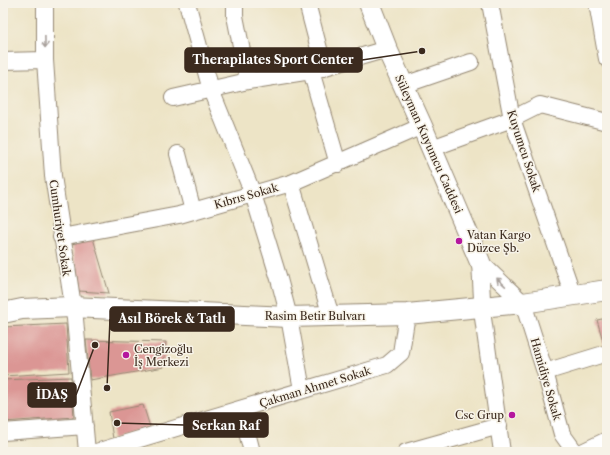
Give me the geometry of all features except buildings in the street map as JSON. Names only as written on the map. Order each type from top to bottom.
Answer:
[{"type":"main road","name":"Süleyman Kuyumcu Caddesi","points":[[369,3],[387,49],[432,148],[480,262]]},
{"type":"main road","name":"Rasim Betir Bulvarı","points":[[7,311],[72,307],[288,317],[407,314],[523,303],[607,290]]},
{"type":"street","name":"Cumhuriyet Sokak","points":[[45,3],[46,60],[53,176],[61,237],[75,319],[87,452]]},
{"type":"street","points":[[187,3],[211,90],[253,194],[279,280],[288,317],[302,390]]},
{"type":"street","points":[[235,3],[235,16],[248,82]]},
{"type":"street","points":[[307,3],[317,70],[338,164]]},
{"type":"street","name":"Kuyumcu Sokak","points":[[490,3],[512,119],[573,295]]},
{"type":"street","points":[[597,3],[607,59]]},
{"type":"street","points":[[172,98],[248,82],[317,70],[387,49]]},
{"type":"street","points":[[3,61],[46,60]]},
{"type":"street","points":[[404,85],[471,62]]},
{"type":"street","points":[[432,148],[512,119],[540,104],[607,122]]},
{"type":"street","name":"Kıbrıs Sokak","points":[[61,237],[179,215],[291,183],[338,164],[422,126]]},
{"type":"street","points":[[178,154],[193,211]]},
{"type":"street","points":[[291,183],[330,316]]},
{"type":"street","points":[[480,262],[523,303]]},
{"type":"street","points":[[480,262],[482,307],[502,452]]},
{"type":"street","name":"Hamidiye Sokak","points":[[523,303],[545,372],[562,434],[575,452]]},
{"type":"street","name":"Çakman Ahmet Sokak","points":[[96,452],[387,365],[401,353],[407,314]]},
{"type":"street","points":[[545,372],[607,353]]},
{"type":"street","points":[[241,409],[252,452]]},
{"type":"street","points":[[3,432],[84,426]]},
{"type":"street","points":[[406,452],[498,426]]},
{"type":"street","points":[[582,452],[607,440]]},
{"type":"place","name":"Therapilates Sport Center","points":[[422,51]]},
{"type":"place","name":"Vatan Kargo Düzce Şb.","points":[[459,241]]},
{"type":"place","name":"İDAŞ","points":[[95,345]]},
{"type":"place","name":"Cengizoğlu İş Merkezi","points":[[126,355]]},
{"type":"place","name":"Asıl Börek & Tatlı","points":[[107,388]]},
{"type":"place","name":"Csc Grup","points":[[512,415]]},
{"type":"place","name":"Serkan Raf","points":[[117,423]]}]
